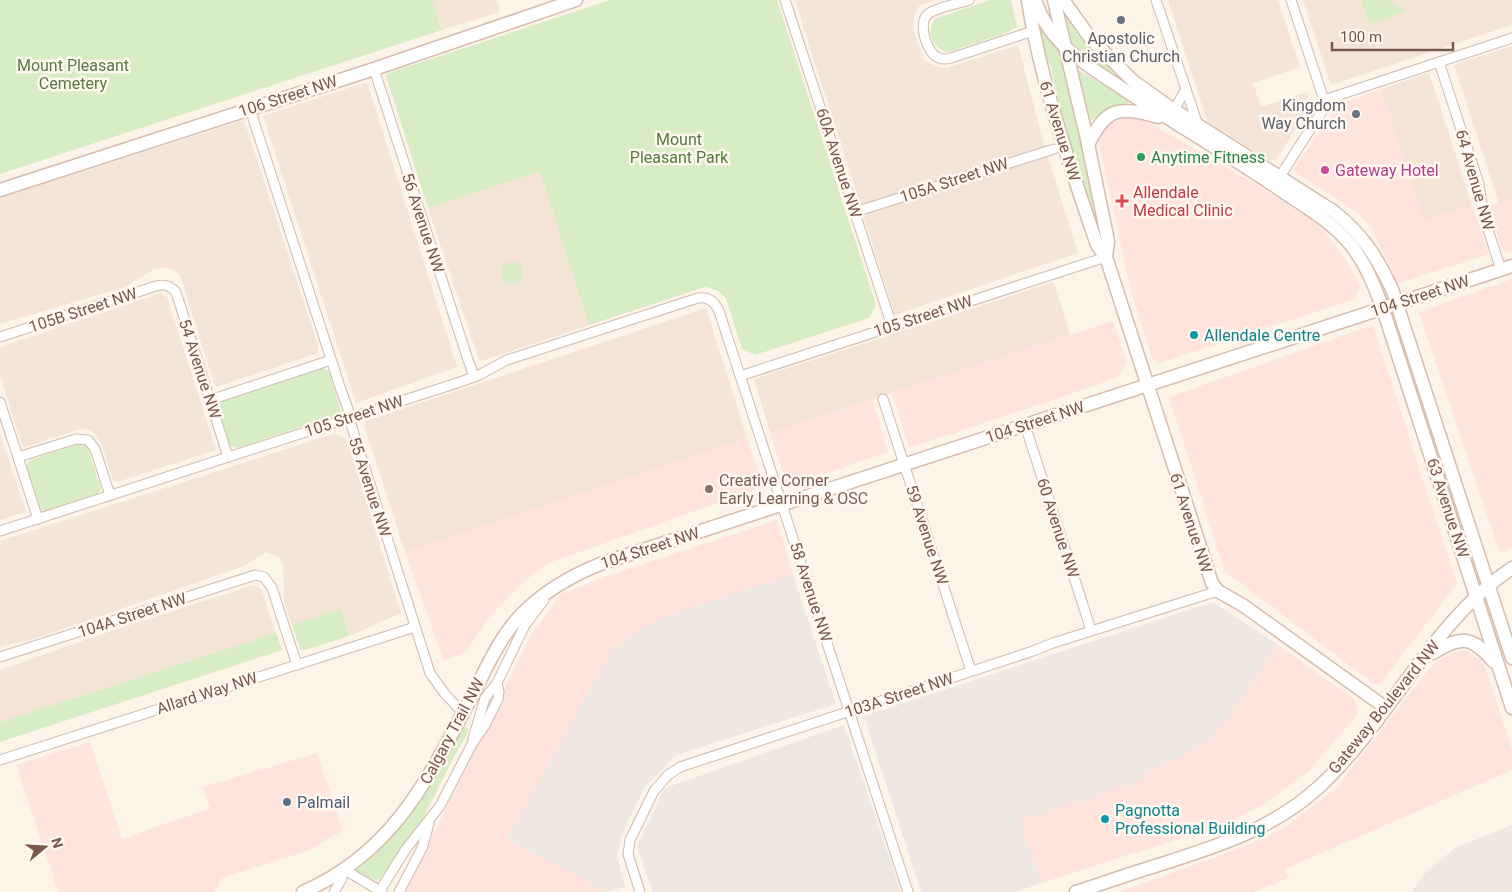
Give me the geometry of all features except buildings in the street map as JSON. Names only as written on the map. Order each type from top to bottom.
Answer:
[{"type":"main road","name":"106 Street NW","points":[[0,190],[374,69],[576,0]]},
{"type":"main road","name":"61 Avenue NW","points":[[1028,0],[1033,32],[1063,145],[1097,245],[1106,257],[1212,583],[1218,591],[1244,606],[1386,708]]},
{"type":"main road","points":[[1035,0],[1052,33],[1077,59],[1276,181]]},
{"type":"main road","name":"61 Avenue NW","points":[[1054,0],[1067,50],[1108,241],[1106,257]]},
{"type":"main road","points":[[1064,0],[1092,39],[1118,67],[1171,115]]},
{"type":"main road","points":[[1088,145],[1101,122],[1109,115],[1120,111],[1133,110],[1171,115],[1198,125],[1276,181]]},
{"type":"main road","name":"63 Avenue NW","points":[[1276,181],[1333,211],[1357,232],[1368,244],[1392,289],[1512,658]]},
{"type":"main road","name":"63 Avenue NW","points":[[1276,181],[1325,220],[1350,244],[1368,271],[1383,308],[1512,708]]},
{"type":"main road","name":"104 Street NW","points":[[556,585],[603,563],[1506,268]]},
{"type":"main road","name":"Gateway Boulevard NW","points":[[1076,892],[1225,843],[1282,815],[1313,792],[1340,766],[1457,616],[1476,596],[1512,568]]},
{"type":"main road","name":"Calgary Trail NW","points":[[303,892],[345,870],[363,856],[380,840],[411,804],[433,770],[488,666],[511,627],[525,611],[556,585]]},
{"type":"main road","points":[[1424,658],[1448,643],[1461,640],[1469,641],[1482,648],[1499,668]]},
{"type":"street","name":"60A Avenue NW","points":[[786,0],[892,326]]},
{"type":"street","points":[[969,0],[932,12],[926,16],[923,30],[930,51],[937,58],[954,57],[1027,33]]},
{"type":"street","points":[[1156,0],[1198,125]]},
{"type":"street","points":[[1276,181],[1322,111],[1324,100],[1291,0]]},
{"type":"street","points":[[1324,100],[1512,38]]},
{"type":"street","name":"64 Avenue NW","points":[[1439,62],[1479,184],[1482,211],[1506,268]]},
{"type":"street","name":"56 Avenue NW","points":[[374,69],[474,376]]},
{"type":"street","points":[[1171,115],[1186,89]]},
{"type":"street","name":"55 Avenue NW","points":[[250,108],[331,360],[347,404],[348,418],[432,678],[463,713]]},
{"type":"street","name":"105A Street NW","points":[[855,212],[1054,149]]},
{"type":"street","name":"105 Street NW","points":[[740,376],[1106,257]]},
{"type":"street","name":"105B Street NW","points":[[0,337],[156,286],[166,285]]},
{"type":"street","name":"54 Avenue NW","points":[[166,285],[176,292],[228,457]]},
{"type":"street","name":"105 Street NW","points":[[0,532],[474,376],[507,360],[698,298],[705,298]]},
{"type":"street","name":"58 Avenue NW","points":[[705,298],[713,301],[719,311],[908,892]]},
{"type":"street","points":[[210,400],[331,360]]},
{"type":"street","name":"59 Avenue NW","points":[[883,399],[972,672]]},
{"type":"street","points":[[0,402],[38,519]]},
{"type":"street","name":"60 Avenue NW","points":[[1025,425],[1091,630]]},
{"type":"street","points":[[18,457],[85,438],[91,442],[95,449],[110,495]]},
{"type":"street","name":"104A Street NW","points":[[0,657],[251,576],[264,577],[272,588],[297,665]]},
{"type":"street","name":"Calgary Trail NW","points":[[334,892],[345,870],[380,891],[406,849],[440,806],[498,699],[497,683],[525,625],[556,585]]},
{"type":"street","name":"103A Street NW","points":[[640,892],[628,854],[630,840],[654,791],[668,775],[687,764],[972,672],[1091,630],[1218,591]]},
{"type":"street","name":"Allard Way NW","points":[[0,760],[415,627]]},
{"type":"street","name":"Calgary Trail NW","points":[[399,892],[422,848],[430,819]]},
{"type":"shaded area","points":[[432,0],[496,0],[500,12],[442,30]]},
{"type":"shaded area","points":[[795,0],[936,0],[919,6],[914,16],[913,29],[924,60],[938,67],[947,68],[1018,45],[1043,141],[1078,253],[895,315]]},
{"type":"shaded area","points":[[1168,0],[1278,0],[1300,67],[1253,83],[1261,107],[1308,92],[1309,108],[1276,160],[1268,160],[1207,121]]},
{"type":"shaded area","points":[[1303,0],[1512,0],[1512,25],[1331,85]]},
{"type":"shaded area","points":[[1512,46],[1512,198],[1499,203],[1454,65]]},
{"type":"shaded area","points":[[1429,73],[1472,205],[1424,221],[1381,89]]},
{"type":"shaded area","points":[[367,82],[457,367],[356,403],[263,116]]},
{"type":"shaded area","points":[[1381,89],[1424,220],[1472,205],[1489,254],[1399,283],[1396,281],[1371,227],[1355,211],[1293,171],[1338,104]]},
{"type":"shaded area","name":"Allendale Centre","points":[[1132,118],[1157,127],[1257,185],[1312,220],[1325,232],[1347,261],[1360,287],[1355,299],[1160,363],[1153,359],[1131,291],[1098,138],[1105,126],[1114,121]]},
{"type":"shaded area","points":[[244,120],[319,349],[318,353],[217,387],[214,384],[180,275],[168,267],[154,269],[125,287],[0,324],[0,198]]},
{"type":"shaded area","points":[[540,172],[589,325],[481,361],[479,360],[428,208]]},
{"type":"shaded area","points":[[1512,198],[1512,251],[1508,252],[1502,250],[1488,206]]},
{"type":"shaded area","points":[[1512,279],[1512,547],[1500,554],[1419,312]]},
{"type":"shaded area","points":[[1054,282],[1070,335],[770,433],[754,379]]},
{"type":"shaded area","points":[[161,293],[167,297],[216,450],[117,482],[113,480],[101,442],[93,432],[86,429],[25,447],[22,445],[0,374],[0,347]]},
{"type":"shaded area","points":[[706,308],[747,438],[405,552],[364,425],[366,421]]},
{"type":"shaded area","points":[[1113,321],[1127,363],[1118,377],[909,448],[892,393]]},
{"type":"shaded area","points":[[1373,325],[1457,584],[1380,684],[1374,684],[1225,572],[1169,397]]},
{"type":"shaded area","points":[[872,400],[888,450],[886,453],[792,485],[786,483],[770,433]]},
{"type":"shaded area","points":[[0,433],[26,512],[0,520]]},
{"type":"shaded area","points":[[336,433],[347,440],[401,613],[349,636],[341,609],[292,625],[284,602],[283,565],[278,557],[266,552],[244,566],[40,637],[0,647],[0,541]]},
{"type":"shaded area","points":[[747,438],[763,487],[546,564],[520,585],[489,618],[466,652],[444,661],[405,552]]},
{"type":"shaded area","points":[[777,520],[793,575],[670,615],[634,631],[611,652],[507,839],[607,892],[405,892],[530,636],[560,595],[603,577]]},
{"type":"shaded area","points":[[793,575],[836,704],[676,755],[645,787],[625,827],[617,855],[625,887],[607,892],[507,839],[611,652],[634,631],[670,615]]},
{"type":"shaded area","points":[[254,585],[261,589],[276,633],[0,722],[0,670],[99,635]]},
{"type":"shaded area","points":[[1213,602],[1277,644],[1231,715],[1211,737],[1183,756],[1143,772],[1145,779],[1020,820],[1041,883],[1015,892],[921,892],[864,716]]},
{"type":"shaded area","points":[[1277,644],[1356,701],[1358,714],[1308,772],[1267,802],[1236,819],[1041,883],[1020,820],[1145,779],[1142,772],[1183,756],[1211,737],[1231,715]]},
{"type":"shaded area","points":[[1465,650],[1483,661],[1512,750],[1512,770],[1285,869],[1289,878],[1253,892],[1120,892],[1240,848],[1270,835],[1291,823],[1336,788],[1433,664],[1452,653]]},
{"type":"shaded area","points":[[844,725],[901,892],[652,892],[637,846],[665,788]]},
{"type":"shaded area","points":[[90,742],[122,839],[210,808],[203,787],[317,753],[343,831],[307,851],[222,878],[215,892],[58,892],[16,765]]},
{"type":"shaded area","points":[[1512,825],[1512,892],[1411,892],[1427,871],[1455,848]]},
{"type":"green space","name":"Mount Pleasant Cemetery","points":[[0,0],[432,0],[442,30],[0,174]]},
{"type":"green space","name":"Mount Pleasant Park","points":[[610,0],[777,0],[876,305],[869,318],[755,355],[742,349],[726,299],[717,291],[705,287],[589,325],[540,172],[428,208],[386,76],[388,73]]},
{"type":"green space","points":[[990,0],[1011,0],[1017,27],[1004,34],[949,52],[943,51],[935,44],[932,39],[931,29],[935,19]]},
{"type":"green space","points":[[1361,0],[1387,0],[1407,11],[1370,24]]},
{"type":"green space","points":[[1060,8],[1146,97],[1073,50]]},
{"type":"green space","points":[[1039,26],[1064,56],[1101,237],[1097,235],[1061,114],[1051,67],[1042,45]]},
{"type":"green space","points":[[1078,70],[1130,102],[1115,105],[1091,121]]},
{"type":"green space","points":[[512,262],[520,265],[523,273],[520,281],[512,284],[504,281],[501,273],[504,265]]},
{"type":"green space","points":[[324,368],[330,373],[341,412],[338,415],[237,448],[230,445],[218,408],[221,402]]},
{"type":"green space","points":[[79,444],[87,446],[101,488],[100,491],[97,494],[45,511],[41,510],[26,467],[30,460]]},
{"type":"green space","points":[[341,609],[349,636],[305,650],[300,649],[292,625]]},
{"type":"green space","points":[[276,633],[282,650],[0,742],[0,722]]},
{"type":"green space","points":[[460,725],[468,728],[468,732],[418,828],[380,879],[369,881],[355,872],[372,857],[393,833]]},
{"type":"place","name":"Apostolic Christian Church","points":[[1121,20]]},
{"type":"place","name":"Kingdom Way Church","points":[[1356,114]]},
{"type":"place","name":"Anytime Fitness","points":[[1141,157]]},
{"type":"place","name":"Gateway Hotel","points":[[1325,170]]},
{"type":"place","name":"Allendale Medical Clinic","points":[[1122,201]]},
{"type":"place","name":"Allendale Centre","points":[[1194,335]]},
{"type":"place","name":"Creative Corner Early Learning & OSC","points":[[709,489]]},
{"type":"place","name":"Palmail","points":[[287,802]]},
{"type":"place","name":"Pagnotta Professional Building","points":[[1105,819]]}]
